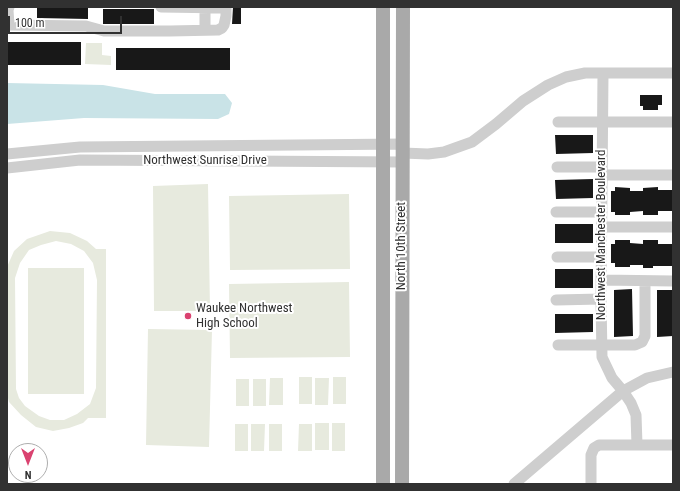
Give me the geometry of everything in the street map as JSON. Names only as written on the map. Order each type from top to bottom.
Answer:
[{"type":"main road","name":"North 10th Street","points":[[383,7],[383,484]]},
{"type":"main road","name":"North 10th Street","points":[[402,484],[403,7]]},
{"type":"street","points":[[9,7],[8,25],[86,26],[104,31],[218,30],[222,28],[226,16],[226,8],[161,7]]},
{"type":"street","points":[[205,7],[205,30]]},
{"type":"street","name":"Northwest Sunrise Drive","points":[[7,154],[80,147],[383,144],[403,153],[428,154],[444,152],[472,142],[524,101],[548,85],[566,77],[586,73],[673,73]]},
{"type":"street","name":"Northwest Manchester Boulevard","points":[[603,73],[601,257],[602,357],[606,368],[631,403],[636,415],[637,445]]},
{"type":"street","points":[[558,122],[673,122]]},
{"type":"street","name":"Northwest Sunrise Drive","points":[[7,168],[80,160],[383,162],[403,153]]},
{"type":"street","points":[[557,168],[673,175]]},
{"type":"street","points":[[556,212],[602,212]]},
{"type":"street","points":[[602,227],[673,227]]},
{"type":"street","points":[[557,257],[601,257]]},
{"type":"street","points":[[601,280],[673,281]]},
{"type":"street","points":[[558,345],[635,345],[642,342],[645,336],[645,281]]},
{"type":"street","points":[[556,300],[601,299]]},
{"type":"street","points":[[514,484],[623,391],[647,378],[673,372]]},
{"type":"street","points":[[591,484],[591,455],[594,448],[599,445],[673,445]]},
{"type":"shaded area","points":[[86,43],[102,43],[102,55],[111,56],[111,65],[85,64]]},
{"type":"shaded area","points":[[208,184],[210,311],[154,311],[153,186]]},
{"type":"shaded area","points":[[349,194],[350,269],[230,270],[229,196]]},
{"type":"shaded area","points":[[50,231],[70,233],[87,241],[96,249],[106,249],[106,418],[88,418],[83,423],[69,428],[53,431],[36,427],[21,415],[9,402],[7,394],[7,267],[14,251],[27,239]],"holes":[[[56,241],[71,244],[84,251],[93,263],[97,280],[96,388],[90,404],[77,414],[64,420],[50,420],[39,416],[25,406],[19,398],[16,389],[15,278],[20,263],[29,250]]]},
{"type":"shaded area","points":[[28,268],[84,268],[84,394],[28,394]]},
{"type":"shaded area","points":[[349,282],[350,357],[230,358],[229,284]]},
{"type":"shaded area","points":[[148,329],[212,330],[209,447],[146,445]]},
{"type":"shaded area","points":[[299,377],[312,377],[312,404],[299,404]]},
{"type":"shaded area","points":[[333,377],[346,377],[346,404],[333,404]]},
{"type":"shaded area","points":[[270,378],[283,378],[283,405],[269,405]]},
{"type":"shaded area","points":[[315,378],[329,378],[328,405],[315,405]]},
{"type":"shaded area","points":[[236,379],[249,379],[249,406],[236,406]]},
{"type":"shaded area","points":[[253,379],[266,379],[266,406],[253,406]]},
{"type":"shaded area","points":[[315,423],[329,423],[329,450],[315,450]]},
{"type":"shaded area","points":[[332,423],[345,423],[345,451],[332,451]]},
{"type":"shaded area","points":[[235,424],[248,424],[248,451],[235,451]]},
{"type":"shaded area","points":[[251,424],[265,424],[264,451],[251,451]]},
{"type":"shaded area","points":[[269,424],[282,424],[282,451],[269,451]]},
{"type":"shaded area","points":[[299,424],[312,424],[312,451],[298,451]]},
{"type":"water","points":[[7,83],[103,85],[155,94],[225,94],[232,103],[229,114],[218,119],[84,118],[7,124]]},
{"type":"building","points":[[37,7],[88,7],[88,19],[37,18]]},
{"type":"building","points":[[233,7],[241,7],[241,24],[232,24]]},
{"type":"building","points":[[103,9],[154,9],[154,24],[103,24]]},
{"type":"building","points":[[7,42],[81,42],[81,65],[7,65]]},
{"type":"building","points":[[116,48],[230,48],[230,70],[116,70]]},
{"type":"building","points":[[640,95],[662,95],[662,105],[658,105],[658,110],[643,110],[643,106],[640,106]]},
{"type":"building","points":[[555,135],[593,135],[593,153],[556,154]]},
{"type":"building","points":[[593,179],[593,198],[556,199],[555,180]]},
{"type":"building","points":[[615,187],[630,188],[630,191],[643,191],[643,188],[658,187],[658,190],[673,190],[673,211],[658,211],[658,215],[643,215],[643,211],[630,212],[630,215],[615,215],[615,212],[611,212],[611,191],[615,191]]},
{"type":"building","points":[[555,224],[593,224],[593,243],[555,243]]},
{"type":"building","points":[[615,240],[630,240],[630,243],[643,244],[643,240],[658,240],[658,244],[673,244],[673,266],[653,266],[653,268],[643,268],[643,265],[630,265],[630,267],[615,267],[615,263],[611,263],[611,244],[615,244]]},
{"type":"building","points":[[555,269],[593,269],[593,288],[555,288]]},
{"type":"building","points":[[632,289],[633,336],[614,337],[614,290]]},
{"type":"building","points":[[657,290],[673,290],[673,336],[657,337]]},
{"type":"building","points":[[555,314],[593,314],[593,332],[555,333]]},
{"type":"place","name":"Waukee Northwest High School","points":[[188,316]]}]
